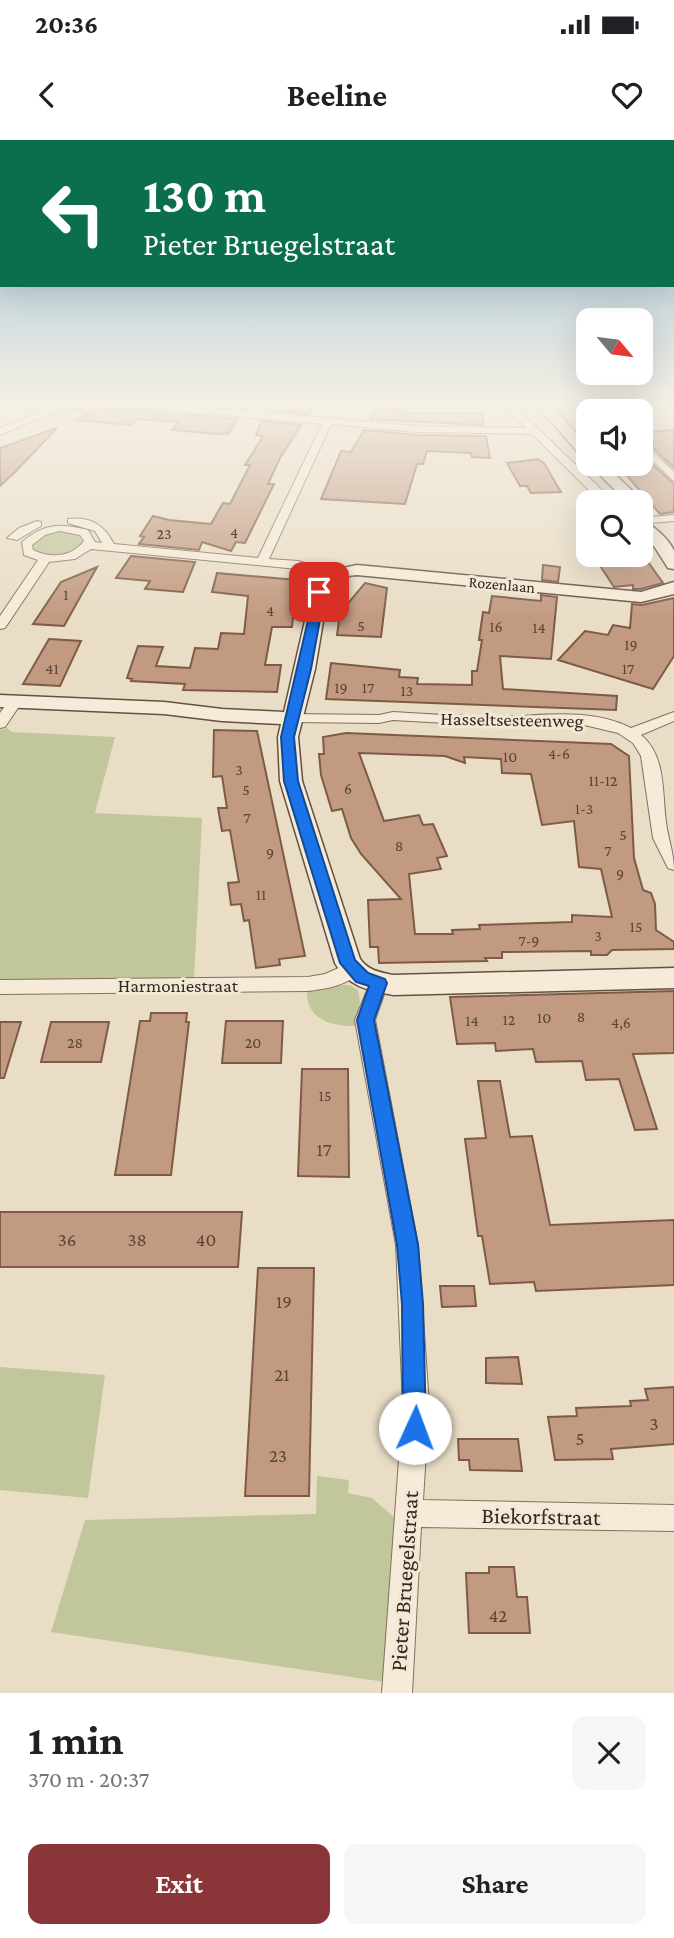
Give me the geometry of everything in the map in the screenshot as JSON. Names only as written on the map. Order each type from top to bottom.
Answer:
[{"type":"street","points":[[262,561],[303,473]]},
{"type":"street","points":[[578,473],[595,490]]},
{"type":"street","points":[[606,476],[618,490]]},
{"type":"street","points":[[653,518],[674,518]]},
{"type":"street","points":[[13,538],[23,530],[40,523],[70,520],[91,524],[100,529],[110,547]]},
{"type":"street","name":"Rozenlaan","points":[[0,537],[28,540],[41,532],[69,528],[88,536],[88,545]]},
{"type":"street","points":[[653,533],[674,564]]},
{"type":"street","points":[[0,625],[46,558],[28,552],[28,540]]},
{"type":"street","name":"Rozenlaan","points":[[46,558],[67,557],[88,545],[307,566],[332,575],[358,570],[641,597],[673,588]]},
{"type":"street","points":[[332,575],[325,579],[319,592],[305,669],[288,737],[291,781],[336,929],[352,969],[362,977],[393,985],[674,978]]},
{"type":"street","name":"Hasseltsesteenweg","points":[[4,712],[164,708],[222,715],[293,712],[379,719],[393,716],[495,721],[535,719],[591,721],[612,725],[629,734]]},
{"type":"street","points":[[674,716],[629,734],[648,754],[656,823],[661,840],[674,864]]},
{"type":"street","name":"Harmoniestraat","points":[[0,987],[308,984],[328,981],[352,969]]},
{"type":"street","name":"Pieter Bruegelstraat","points":[[379,983],[365,1020],[410,1269],[416,1405],[397,1693]]},
{"type":"street","name":"Biekorfstraat","points":[[409,1513],[674,1518]]},
{"type":"green space","points":[[55,531],[78,534],[83,542],[73,551],[60,555],[46,554],[34,549],[33,543],[37,538]]},
{"type":"green space","points":[[7,728],[12,732],[115,737],[95,813],[202,818],[194,980],[0,980],[0,730]]},
{"type":"green space","points":[[350,985],[358,990],[360,1000],[357,1026],[329,1023],[310,1008],[307,989]]},
{"type":"green space","points":[[0,1367],[105,1375],[88,1498],[0,1490]]},
{"type":"green space","points":[[317,1476],[349,1480],[348,1493],[372,1498],[396,1519],[385,1682],[51,1632],[85,1520],[316,1514]]},
{"type":"building","points":[[0,473],[13,473],[0,486]]},
{"type":"building","points":[[246,473],[273,473],[268,484],[274,484],[245,543],[236,542],[231,551],[202,542],[199,550],[139,544],[144,537],[140,536],[153,516],[211,524],[223,503],[230,504]]},
{"type":"building","points":[[332,473],[414,473],[405,504],[321,499]]},
{"type":"building","points":[[513,473],[550,473],[561,492],[531,493],[527,486],[520,486]]},
{"type":"building","points":[[662,473],[674,484],[674,512],[660,514],[653,506],[653,490],[639,490],[627,476]]},
{"type":"building","points":[[131,556],[195,562],[183,592],[145,589],[150,581],[116,578]]},
{"type":"building","points":[[543,565],[560,567],[558,582],[542,580]]},
{"type":"building","points":[[97,567],[64,626],[33,624],[61,582]]},
{"type":"building","points":[[601,567],[652,567],[663,583],[641,589],[633,589],[633,585],[614,587]]},
{"type":"building","points":[[217,573],[297,580],[292,627],[272,627],[265,665],[281,665],[277,692],[183,690],[185,684],[131,681],[132,679],[127,678],[138,646],[163,647],[156,666],[190,668],[195,648],[218,649],[221,633],[244,634],[248,596],[212,592]]},
{"type":"building","points":[[365,583],[387,588],[381,637],[337,635],[340,613]]},
{"type":"building","points":[[541,595],[557,597],[551,659],[500,656],[503,689],[617,696],[616,710],[326,699],[331,663],[400,670],[399,677],[418,678],[417,684],[472,685],[472,671],[477,671],[482,640],[479,640],[483,612],[489,613],[492,596],[541,601]]},
{"type":"building","points":[[674,598],[674,656],[653,689],[558,660],[585,631],[608,635],[613,625],[630,628],[632,604],[642,605]]},
{"type":"building","points":[[49,639],[81,641],[60,686],[23,684]]},
{"type":"building","points":[[214,730],[257,731],[305,956],[279,959],[280,965],[256,968],[249,920],[244,921],[241,904],[231,905],[228,883],[239,882],[230,830],[222,831],[218,808],[227,808],[222,776],[213,777]]},
{"type":"building","points":[[346,733],[611,744],[629,756],[634,858],[643,890],[651,893],[655,904],[656,930],[674,942],[674,949],[612,950],[607,955],[591,955],[591,951],[502,952],[502,958],[485,958],[487,961],[379,963],[378,947],[370,947],[368,900],[401,899],[361,854],[351,838],[342,809],[332,811],[321,775],[319,754],[324,754],[323,737]],"holes":[[[359,753],[445,756],[465,763],[464,757],[501,759],[502,773],[531,774],[542,825],[574,821],[579,867],[601,869],[612,917],[572,915],[572,922],[479,925],[480,929],[452,930],[453,934],[415,934],[409,874],[441,869],[437,858],[447,856],[433,824],[423,825],[419,815],[384,821]]]},
{"type":"building","points":[[674,991],[674,1053],[633,1054],[657,1129],[635,1130],[619,1079],[586,1080],[582,1061],[536,1062],[533,1049],[496,1051],[495,1043],[457,1044],[450,997]]},
{"type":"building","points":[[151,1013],[187,1013],[186,1022],[189,1022],[171,1175],[115,1175],[140,1021],[150,1021]]},
{"type":"building","points":[[226,1021],[283,1021],[281,1063],[222,1063]]},
{"type":"building","points":[[0,1022],[21,1022],[4,1078],[0,1078]]},
{"type":"building","points":[[51,1022],[109,1022],[101,1062],[41,1062]]},
{"type":"building","points":[[302,1069],[348,1069],[349,1177],[298,1176]]},
{"type":"building","points":[[478,1081],[500,1081],[510,1137],[532,1136],[550,1225],[674,1220],[674,1285],[536,1291],[534,1282],[490,1284],[482,1236],[478,1236],[465,1139],[486,1138]]},
{"type":"building","points":[[0,1212],[242,1212],[238,1267],[0,1267]]},
{"type":"building","points":[[258,1268],[314,1268],[309,1496],[245,1496]]},
{"type":"building","points":[[440,1286],[474,1286],[476,1306],[442,1307]]},
{"type":"building","points":[[518,1357],[522,1384],[486,1383],[486,1358]]},
{"type":"building","points":[[674,1387],[674,1444],[611,1449],[613,1459],[555,1460],[548,1417],[577,1416],[576,1408],[631,1406],[630,1401],[648,1400],[645,1389]]},
{"type":"building","points":[[458,1439],[518,1439],[522,1471],[470,1470],[469,1460],[459,1460]]},
{"type":"building","points":[[489,1567],[514,1567],[517,1597],[527,1597],[530,1633],[469,1633],[466,1573],[489,1573]]},
{"type":"route","points":[[319,592],[305,669],[291,718],[288,762],[291,781],[348,963],[362,977],[379,983],[365,1020],[407,1245],[413,1304],[415,1428]]}]
